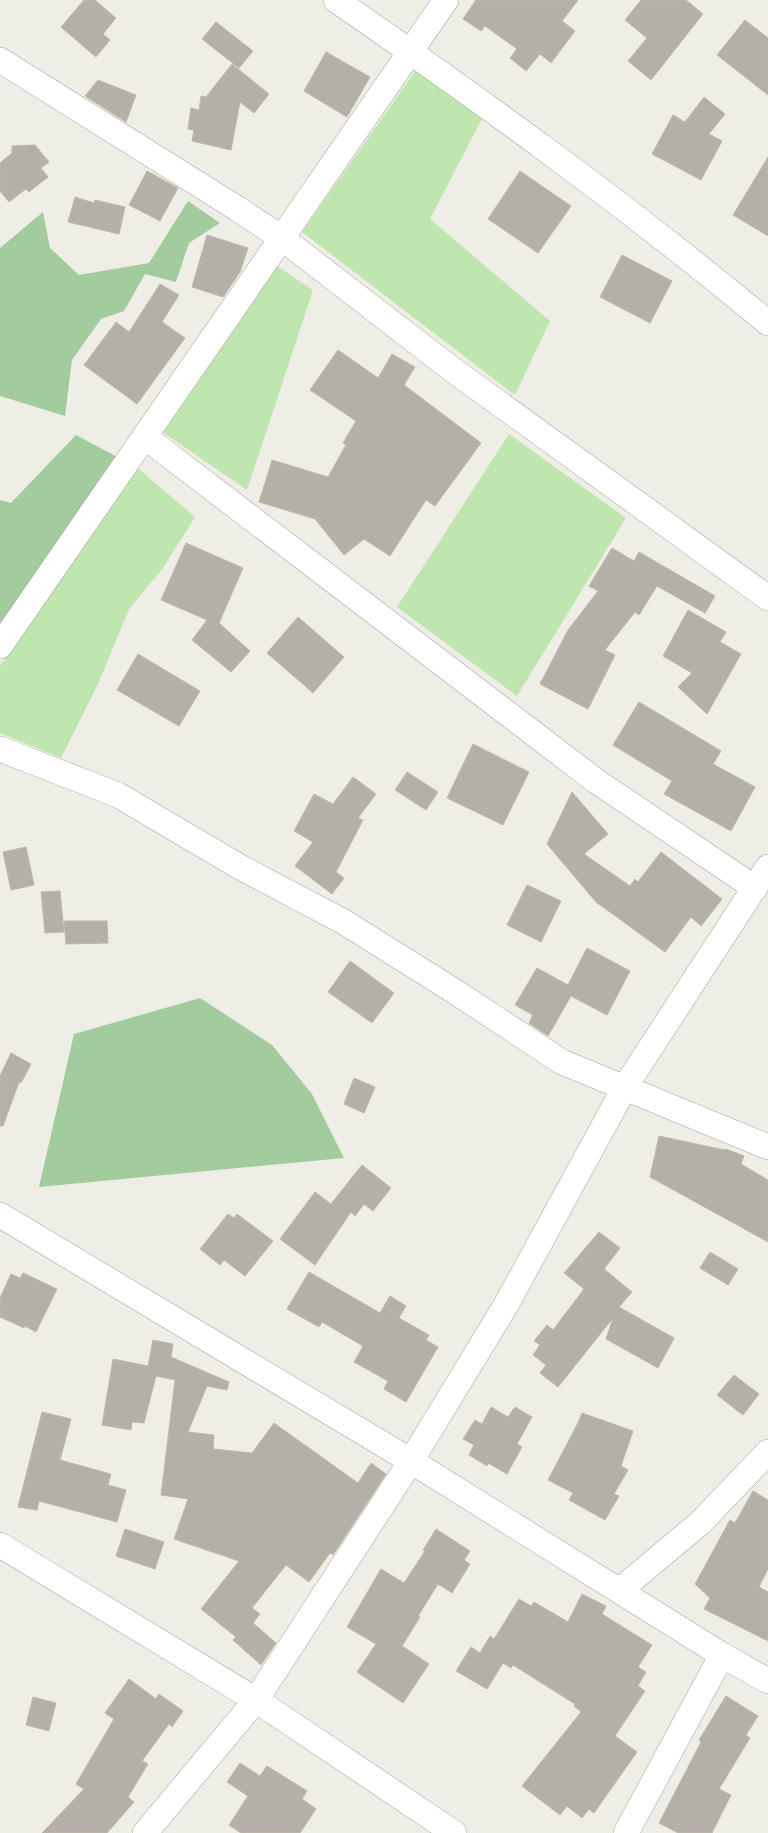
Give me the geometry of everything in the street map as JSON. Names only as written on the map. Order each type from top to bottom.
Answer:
[{"type":"street","points":[[336,0],[648,226],[768,323]]},
{"type":"street","points":[[0,646],[283,239],[446,0]]},
{"type":"street","points":[[0,60],[283,239],[453,370],[768,598]]},
{"type":"street","points":[[145,437],[596,781],[755,888]]},
{"type":"street","points":[[0,749],[118,795],[240,867],[344,922],[562,1062],[625,1086],[768,1147]]},
{"type":"street","points":[[144,1833],[256,1700],[411,1461],[506,1305],[625,1086],[768,867]]},
{"type":"street","points":[[0,1215],[411,1461],[722,1655],[768,1681]]},
{"type":"street","points":[[620,1590],[700,1523],[768,1452]]},
{"type":"street","points":[[0,1545],[256,1700],[454,1833]]},
{"type":"street","points":[[626,1833],[722,1655]]},
{"type":"green space","points":[[416,70],[484,115],[430,219],[550,321],[515,395],[302,232]]},
{"type":"green space","points":[[188,201],[220,223],[189,243],[176,282],[145,274],[124,311],[101,319],[72,360],[65,416],[0,396],[0,248],[43,212],[50,248],[79,275],[149,263]]},
{"type":"green space","points":[[274,264],[313,290],[247,490],[161,431]]},
{"type":"green space","points":[[509,434],[626,518],[517,696],[397,607]]},
{"type":"green space","points":[[76,435],[119,458],[0,627],[0,500],[11,503]]},
{"type":"green space","points":[[134,465],[195,517],[163,568],[129,609],[99,682],[61,758],[0,733],[0,666],[60,581]]},
{"type":"green space","points":[[200,998],[272,1045],[312,1094],[344,1158],[39,1187],[74,1034]]},
{"type":"building","points":[[84,0],[95,0],[116,18],[103,34],[110,40],[96,57],[61,27]]},
{"type":"building","points":[[476,0],[578,0],[562,21],[575,31],[551,63],[540,54],[526,71],[510,58],[517,49],[485,26],[481,31],[463,19]]},
{"type":"building","points":[[641,0],[686,0],[703,14],[651,80],[628,61],[647,38],[625,20]]},
{"type":"building","points":[[745,20],[768,38],[768,95],[717,55]]},
{"type":"building","points":[[216,22],[253,51],[239,68],[202,39]]},
{"type":"building","points":[[326,52],[370,77],[347,117],[304,91]]},
{"type":"building","points":[[232,64],[269,94],[254,113],[240,102],[231,150],[192,141],[194,130],[188,129],[191,108],[199,110],[201,96],[206,97]]},
{"type":"building","points":[[98,80],[136,95],[126,122],[85,96]]},
{"type":"building","points":[[704,97],[725,114],[709,134],[722,141],[701,180],[652,154],[673,115],[685,122]]},
{"type":"building","points":[[35,145],[49,162],[41,168],[48,177],[29,192],[26,189],[9,202],[0,191],[0,163],[12,153],[12,146]]},
{"type":"building","points":[[768,157],[768,236],[733,215]]},
{"type":"building","points":[[147,171],[178,188],[160,221],[129,205]]},
{"type":"building","points":[[520,171],[571,206],[538,253],[488,219]]},
{"type":"building","points":[[75,197],[94,203],[95,200],[125,207],[119,234],[68,222]]},
{"type":"building","points":[[207,235],[248,248],[240,272],[223,297],[192,287]]},
{"type":"building","points":[[622,255],[672,281],[650,323],[600,297]]},
{"type":"building","points":[[160,284],[179,295],[162,322],[185,338],[137,404],[84,365],[116,322],[129,332]]},
{"type":"building","points":[[338,350],[378,378],[392,354],[415,367],[404,385],[481,443],[435,506],[426,500],[390,556],[364,539],[344,555],[315,519],[259,502],[272,460],[328,477],[346,445],[343,443],[356,421],[310,390]]},
{"type":"building","points":[[186,543],[243,568],[219,623],[250,651],[231,672],[192,640],[207,620],[161,600]]},
{"type":"building","points":[[612,548],[634,561],[639,552],[715,596],[705,613],[657,586],[639,615],[635,612],[605,650],[615,655],[588,709],[540,684],[568,630],[598,591],[589,586]]},
{"type":"building","points":[[688,610],[726,632],[720,642],[741,654],[707,714],[678,687],[692,673],[663,656]]},
{"type":"building","points":[[298,617],[344,657],[313,693],[267,653]]},
{"type":"building","points":[[138,654],[200,691],[179,726],[117,690]]},
{"type":"building","points":[[639,702],[721,751],[713,764],[755,787],[731,831],[664,794],[672,781],[613,745]]},
{"type":"building","points":[[473,744],[529,772],[503,825],[447,798]]},
{"type":"building","points":[[407,772],[438,792],[426,810],[395,790]]},
{"type":"building","points":[[353,777],[376,794],[358,818],[363,820],[336,872],[344,878],[332,894],[295,866],[313,842],[294,831],[314,794],[333,804]]},
{"type":"building","points":[[572,792],[608,834],[584,854],[630,886],[635,879],[638,882],[661,852],[722,899],[701,926],[691,917],[665,952],[596,902],[547,844]]},
{"type":"building","points":[[26,847],[34,885],[11,890],[3,852]]},
{"type":"building","points":[[527,885],[561,901],[541,942],[507,925]]},
{"type":"building","points":[[60,891],[64,932],[45,933],[41,892]]},
{"type":"building","points":[[64,921],[107,921],[108,943],[66,944]]},
{"type":"building","points":[[587,948],[630,971],[607,1015],[571,996],[548,1036],[529,1023],[533,1015],[515,1005],[537,968],[568,985]]},
{"type":"building","points":[[350,961],[394,993],[372,1023],[328,992]]},
{"type":"building","points":[[11,1053],[31,1064],[21,1083],[19,1082],[3,1126],[0,1126],[0,1076]]},
{"type":"building","points":[[354,1078],[375,1087],[364,1113],[344,1104]]},
{"type":"building","points":[[659,1136],[726,1149],[744,1156],[741,1164],[768,1180],[768,1242],[650,1177]]},
{"type":"building","points":[[362,1165],[391,1188],[373,1211],[364,1204],[355,1216],[351,1212],[315,1265],[280,1239],[315,1192],[331,1204]]},
{"type":"building","points":[[228,1214],[234,1218],[237,1214],[273,1241],[245,1276],[224,1260],[220,1265],[200,1249]]},
{"type":"building","points":[[599,1232],[620,1248],[604,1269],[632,1292],[619,1307],[674,1338],[658,1368],[606,1339],[613,1318],[558,1387],[540,1373],[546,1365],[533,1355],[540,1345],[534,1341],[547,1325],[553,1330],[584,1289],[564,1273]]},
{"type":"building","points":[[710,1252],[738,1269],[728,1285],[700,1268]]},
{"type":"building","points":[[309,1272],[380,1313],[390,1296],[406,1306],[399,1318],[429,1335],[426,1340],[438,1347],[406,1402],[384,1389],[388,1381],[354,1362],[363,1346],[322,1322],[319,1327],[287,1309]]},
{"type":"building","points":[[23,1273],[57,1289],[36,1332],[0,1317],[0,1298],[11,1274],[20,1278]]},
{"type":"building","points":[[153,1340],[173,1344],[171,1357],[229,1382],[227,1390],[207,1386],[188,1432],[214,1435],[213,1449],[252,1453],[274,1423],[358,1483],[371,1463],[386,1474],[333,1555],[330,1553],[309,1582],[286,1565],[252,1608],[260,1614],[253,1623],[276,1643],[261,1665],[233,1640],[236,1637],[201,1609],[239,1561],[174,1539],[188,1499],[161,1495],[175,1380],[156,1376],[144,1423],[132,1422],[131,1430],[102,1425],[113,1359],[148,1366]]},
{"type":"building","points":[[734,1375],[759,1394],[743,1415],[717,1395]]},
{"type":"building","points":[[491,1407],[508,1417],[515,1407],[532,1417],[517,1444],[522,1447],[507,1474],[488,1463],[487,1466],[469,1455],[474,1445],[463,1439],[475,1420],[482,1424]]},
{"type":"building","points":[[42,1412],[71,1419],[60,1460],[111,1474],[108,1485],[126,1490],[117,1522],[39,1501],[37,1510],[18,1507]]},
{"type":"building","points":[[582,1413],[633,1431],[621,1466],[628,1470],[614,1494],[619,1496],[605,1520],[569,1500],[573,1493],[548,1480]]},
{"type":"building","points":[[753,1491],[768,1500],[768,1569],[759,1587],[768,1592],[768,1641],[704,1609],[710,1598],[695,1584],[730,1520],[735,1523]]},
{"type":"building","points":[[125,1529],[164,1542],[155,1569],[116,1556]]},
{"type":"building","points":[[436,1529],[470,1551],[464,1560],[470,1564],[452,1593],[438,1584],[402,1646],[429,1664],[403,1703],[357,1672],[376,1644],[347,1627],[381,1569],[404,1583],[425,1551],[423,1550]]},
{"type":"building","points":[[582,1594],[606,1606],[602,1614],[652,1645],[638,1667],[646,1672],[638,1686],[645,1691],[615,1736],[637,1752],[594,1813],[589,1809],[582,1818],[567,1806],[560,1815],[522,1786],[581,1712],[574,1706],[575,1704],[513,1665],[511,1668],[503,1663],[487,1689],[456,1671],[471,1647],[480,1653],[490,1636],[494,1639],[519,1599],[531,1606],[534,1602],[568,1622]]},
{"type":"building","points":[[129,1679],[156,1699],[159,1694],[183,1711],[172,1727],[169,1724],[142,1761],[148,1764],[128,1797],[134,1802],[107,1833],[42,1833],[84,1789],[76,1784],[114,1719],[105,1713]]},
{"type":"building","points":[[726,1696],[758,1716],[746,1735],[750,1738],[719,1789],[731,1795],[712,1833],[678,1833],[659,1823],[701,1742],[699,1740]]},
{"type":"building","points":[[33,1697],[56,1703],[49,1731],[26,1725]]},
{"type":"building","points":[[240,1763],[260,1776],[267,1766],[307,1791],[302,1799],[316,1809],[300,1833],[241,1833],[229,1825],[248,1796],[227,1782]]}]
